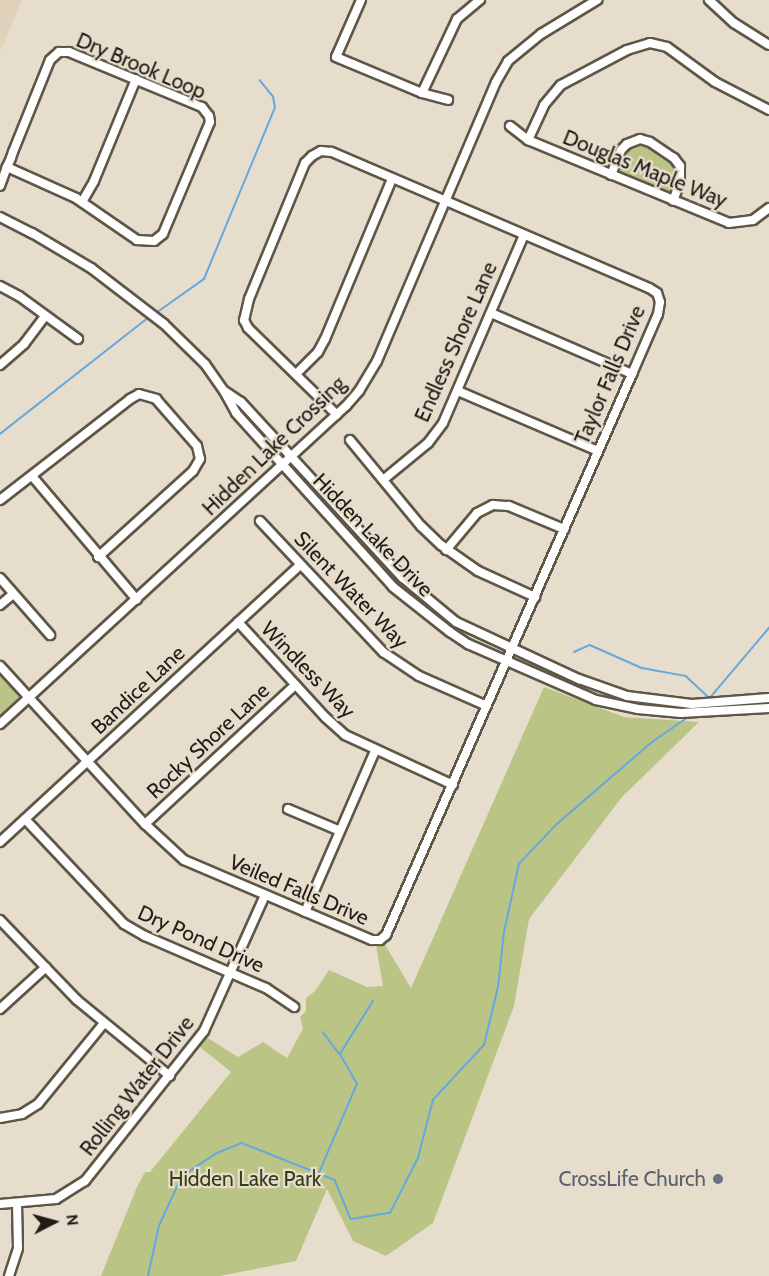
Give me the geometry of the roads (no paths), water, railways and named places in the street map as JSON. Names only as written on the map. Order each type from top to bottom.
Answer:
[{"type":"street","points":[[361,0],[336,57],[422,93],[448,100]]},
{"type":"street","points":[[422,93],[457,19],[480,0]]},
{"type":"street","name":"Hidden Lake Crossing","points":[[0,724],[337,415],[359,391],[377,361],[496,82],[508,61],[541,34],[597,0]]},
{"type":"street","points":[[711,1],[734,23],[769,45]]},
{"type":"street","points":[[528,140],[544,105],[561,85],[627,50],[650,42],[666,46],[715,82],[769,110]]},
{"type":"street","name":"Dry Brook Loop","points":[[0,186],[7,167],[54,56],[69,52],[202,107],[209,116],[210,122],[163,234],[154,241],[141,242],[58,188],[7,167]]},
{"type":"street","points":[[82,202],[94,181],[136,80]]},
{"type":"street","name":"Douglas Maple Way","points":[[510,126],[528,140],[729,223],[743,223],[767,214]]},
{"type":"street","points":[[611,175],[621,150],[627,144],[640,140],[650,142],[680,166],[680,182],[673,201]]},
{"type":"street","name":"Taylor Falls Drive","points":[[337,415],[248,328],[244,314],[305,164],[321,151],[331,152],[445,200],[657,293],[660,302],[658,315],[512,650]]},
{"type":"street","points":[[296,374],[318,352],[325,339],[392,179]]},
{"type":"street","name":"Hidden Lake Drive","points":[[0,217],[72,256],[164,324],[192,351],[224,391],[236,413],[282,466],[413,605],[468,644],[596,700],[638,709],[681,713],[769,708]]},
{"type":"street","name":"Endless Shore Lane","points":[[383,480],[433,438],[447,416],[524,235]]},
{"type":"street","points":[[0,285],[78,339]]},
{"type":"street","points":[[491,313],[632,374]]},
{"type":"street","points":[[0,365],[24,344],[45,316]]},
{"type":"street","name":"Hidden Lake Drive","points":[[224,391],[241,402],[419,593],[456,622],[512,650],[604,689],[674,704],[769,698]]},
{"type":"street","points":[[458,391],[598,451]]},
{"type":"street","points":[[0,500],[130,399],[139,394],[156,399],[197,446],[200,459],[193,471],[98,557]]},
{"type":"street","points":[[350,440],[421,526],[446,550],[478,571],[535,597]]},
{"type":"street","points":[[32,476],[98,557],[137,600]]},
{"type":"street","points":[[446,550],[477,513],[493,505],[509,506],[564,529]]},
{"type":"street","name":"Silent Water Way","points":[[260,521],[383,652],[419,676],[487,706]]},
{"type":"street","name":"Bandice Lane","points":[[0,842],[300,565]]},
{"type":"street","points":[[0,578],[50,635]]},
{"type":"street","points":[[0,605],[13,594]]},
{"type":"street","name":"Windless Way","points":[[238,622],[335,727],[375,751],[453,785]]},
{"type":"street","name":"Veiled Falls Drive","points":[[0,666],[145,824],[184,860],[372,940],[386,935],[512,650]]},
{"type":"street","name":"Rocky Shore Lane","points":[[145,824],[295,685]]},
{"type":"street","points":[[304,912],[375,751]]},
{"type":"street","points":[[288,809],[340,831]]},
{"type":"street","name":"Dry Pond Drive","points":[[25,819],[124,924],[266,988],[294,1007]]},
{"type":"street","name":"Rolling Water Drive","points":[[0,1204],[56,1199],[85,1181],[204,1031],[265,895]]},
{"type":"street","points":[[0,920],[77,1000],[170,1076]]},
{"type":"street","points":[[0,1009],[46,967]]},
{"type":"street","points":[[0,1118],[22,1114],[38,1104],[104,1023]]},
{"type":"street","points":[[9,1276],[18,1248],[17,1203]]},
{"type":"waterway","points":[[156,313],[204,279],[275,108],[273,97],[260,81]]},
{"type":"waterway","points":[[0,434],[149,317]]},
{"type":"waterway","points":[[709,699],[769,628]]},
{"type":"waterway","points":[[574,652],[590,645],[642,668],[686,676],[710,698]]},
{"type":"waterway","points":[[148,1276],[159,1226],[182,1176],[217,1153],[242,1143],[335,1180],[351,1219],[390,1213],[418,1158],[433,1100],[484,1045],[498,987],[504,932],[519,864],[557,824],[652,742],[690,716]]},
{"type":"waterway","points":[[319,1173],[357,1084],[340,1054],[373,1001]]},
{"type":"waterway","points":[[323,1032],[339,1053]]},
{"type":"place","name":"CrossLife Church","points":[[718,1179]]},
{"type":"park label","name":"Hidden Lake Park","points":[[245,1179]]}]
